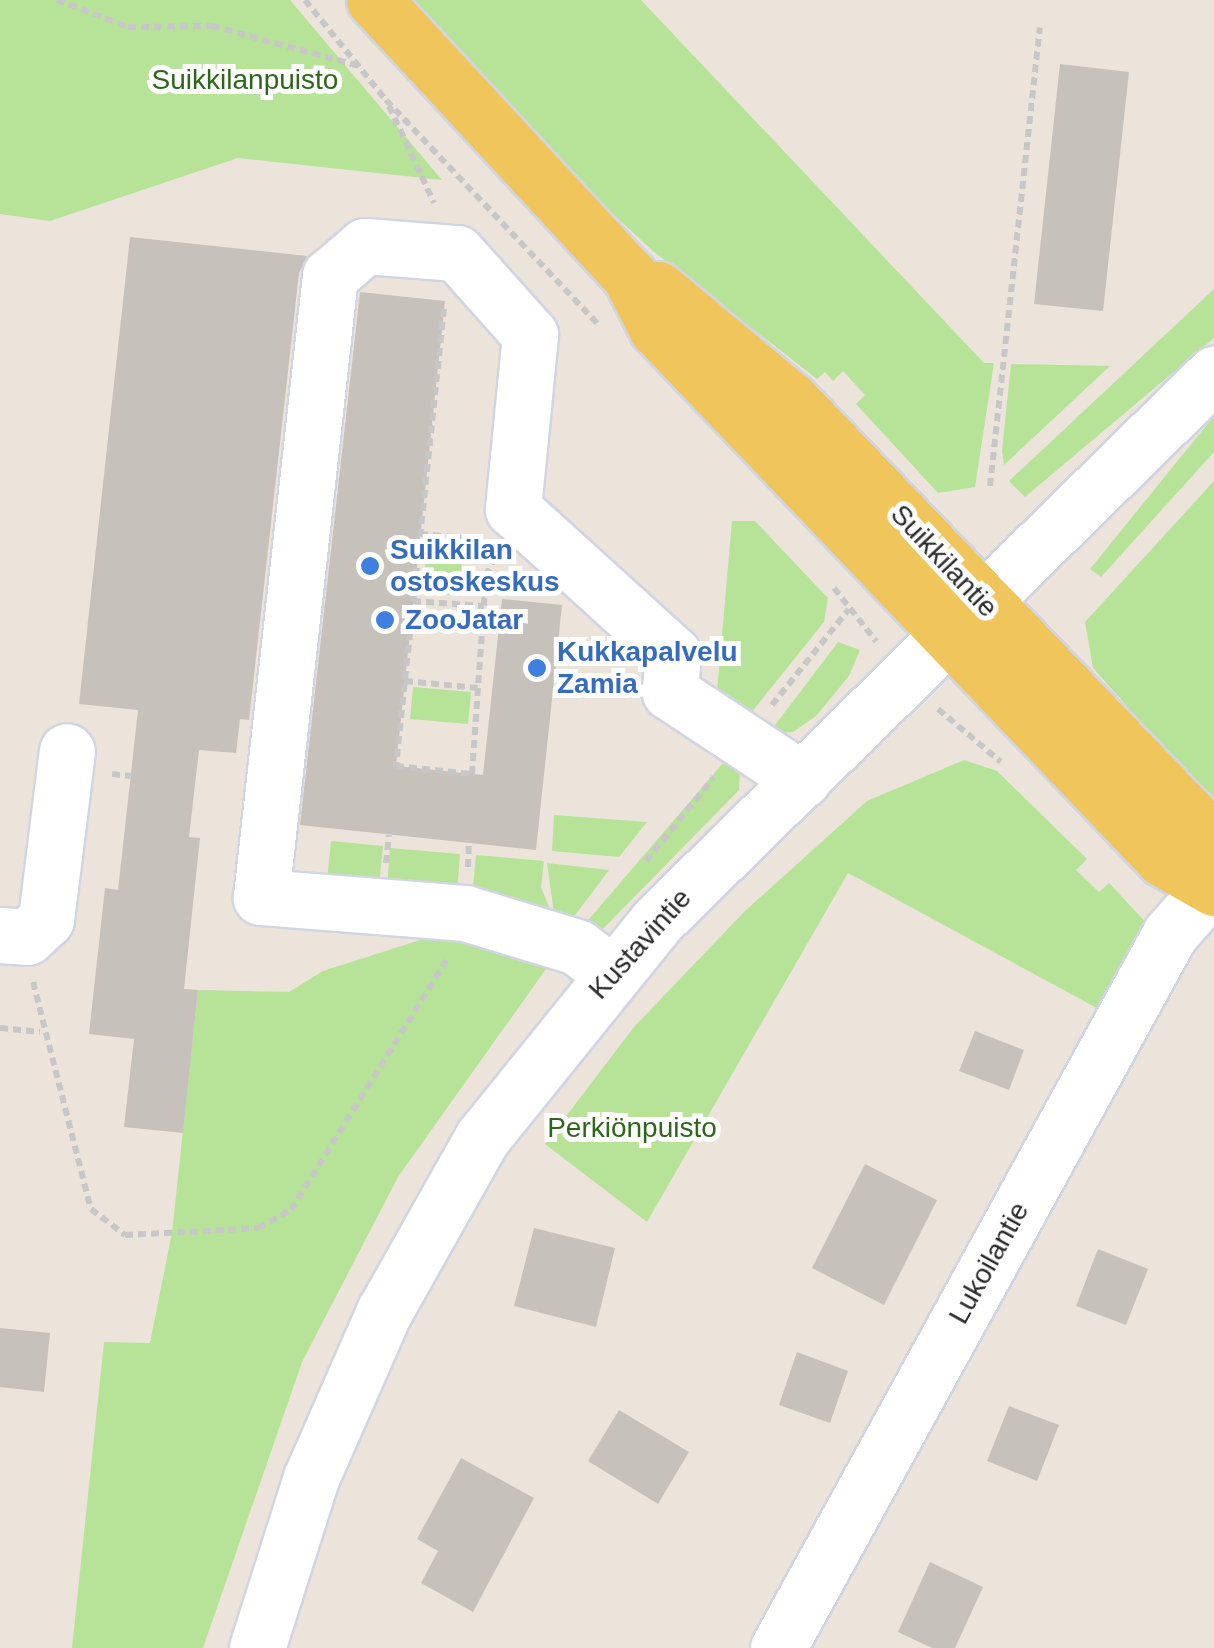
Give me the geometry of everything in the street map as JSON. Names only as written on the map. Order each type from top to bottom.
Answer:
[{"type":"main road","name":"Suikkilantie","points":[[374,0],[629,275],[670,295],[792,402],[968,621],[1190,818],[1213,887]]},
{"type":"street","points":[[610,972],[577,947],[465,914],[261,897],[330,276],[365,246],[415,244],[457,253],[530,335],[513,509],[673,654],[670,692],[802,780]]},
{"type":"street","name":"Kustavintie","points":[[257,1648],[311,1478],[384,1312],[482,1138],[610,972],[1214,374]]},
{"type":"street","points":[[13,936],[46,919],[67,751]]},
{"type":"street","name":"Lukoilantie","points":[[778,1648],[1170,934],[1213,887]]},
{"type":"path","points":[[57,0],[128,27],[212,26],[360,66]]},
{"type":"path","points":[[305,0],[386,100],[610,336]]},
{"type":"path","points":[[990,486],[1040,28]]},
{"type":"path","points":[[386,100],[457,253],[420,534],[396,766],[472,774],[484,606],[500,541],[420,534]]},
{"type":"path","points":[[824,574],[864,626]]},
{"type":"path","points":[[413,601],[484,606]]},
{"type":"path","points":[[743,741],[850,609]]},
{"type":"path","points":[[404,682],[478,688]]},
{"type":"path","points":[[13,936],[91,1209],[125,1234],[258,1228],[290,1210],[422,1008],[465,914],[469,843]]},
{"type":"path","points":[[0,1028],[40,1032]]},
{"type":"green space","name":"Suikkilanpuisto","points":[[0,0],[290,0],[442,180],[238,158],[50,221],[0,214]]},
{"type":"green space","points":[[404,0],[641,0],[984,363],[994,363],[975,487],[938,493],[856,404],[865,395],[843,371],[833,381],[825,372],[817,379],[653,251],[534,141]]},
{"type":"green space","points":[[1214,289],[1214,338],[1025,497],[1009,481]]},
{"type":"green space","points":[[1011,364],[1110,366],[1004,465],[1002,451]]},
{"type":"green space","points":[[1214,416],[1214,452],[1101,577],[1090,569]]},
{"type":"green space","points":[[1214,481],[1214,804],[1093,668],[1085,622]]},
{"type":"green space","points":[[732,521],[755,521],[828,598],[824,622],[751,713],[717,692]]},
{"type":"green space","points":[[427,541],[464,545],[459,596],[423,593]]},
{"type":"green space","points":[[838,642],[860,650],[849,676],[816,716],[793,732],[769,733]]},
{"type":"green space","points":[[413,687],[471,692],[468,724],[410,719]]},
{"type":"green space","points":[[729,756],[740,769],[739,790],[602,930],[578,932]]},
{"type":"green space","name":"Perkiönpuisto","points":[[964,760],[997,771],[1087,859],[1076,870],[1099,892],[1109,883],[1152,929],[1106,1013],[848,873],[647,1222],[545,1144],[634,1027],[745,911],[867,801]]},
{"type":"green space","points":[[554,815],[647,822],[619,857],[552,851]]},
{"type":"green space","points":[[331,841],[383,846],[379,885],[327,881]]},
{"type":"green space","points":[[390,848],[460,854],[457,893],[387,887]]},
{"type":"green space","points":[[476,855],[544,861],[541,887],[553,917],[527,901],[472,897]]},
{"type":"green space","points":[[547,863],[609,870],[570,922],[555,920]]},
{"type":"green space","points":[[442,933],[547,956],[546,969],[398,1177],[302,1362],[203,1648],[72,1648],[104,1342],[150,1343],[172,1233],[198,990],[289,992],[323,971]]},
{"type":"building","points":[[1060,64],[1129,72],[1103,311],[1034,304]]},
{"type":"building","points":[[130,237],[307,256],[299,273],[249,720],[240,719],[236,753],[199,750],[189,837],[200,838],[184,989],[198,990],[183,1133],[124,1127],[134,1039],[89,1034],[105,888],[118,890],[138,710],[79,704]]},
{"type":"building","name":"Suikkilan ostoskeskus","points":[[360,292],[445,301],[396,766],[483,775],[502,599],[562,605],[536,850],[300,825]]},
{"type":"building","points":[[975,1031],[1024,1050],[1009,1090],[959,1071]]},
{"type":"building","points":[[865,1164],[937,1200],[884,1305],[812,1268]]},
{"type":"building","points":[[534,1228],[615,1248],[596,1327],[514,1306]]},
{"type":"building","points":[[1098,1249],[1148,1269],[1126,1325],[1076,1306]]},
{"type":"building","points":[[0,1328],[50,1333],[44,1392],[0,1387]]},
{"type":"building","points":[[797,1352],[848,1371],[830,1423],[779,1405]]},
{"type":"building","points":[[1009,1406],[1059,1425],[1037,1481],[987,1461]]},
{"type":"building","points":[[619,1410],[689,1452],[658,1504],[588,1461]]},
{"type":"building","points":[[461,1458],[534,1498],[473,1612],[421,1583],[438,1551],[417,1539]]},
{"type":"building","points":[[930,1562],[983,1587],[955,1648],[932,1648],[898,1632]]},
{"type":"place","name":"Suikkilan ostoskeskus","points":[[370,566]]},
{"type":"place","name":"ZooJatar","points":[[385,620]]},
{"type":"place","name":"Kukkapalvelu Zamia","points":[[537,668]]}]
